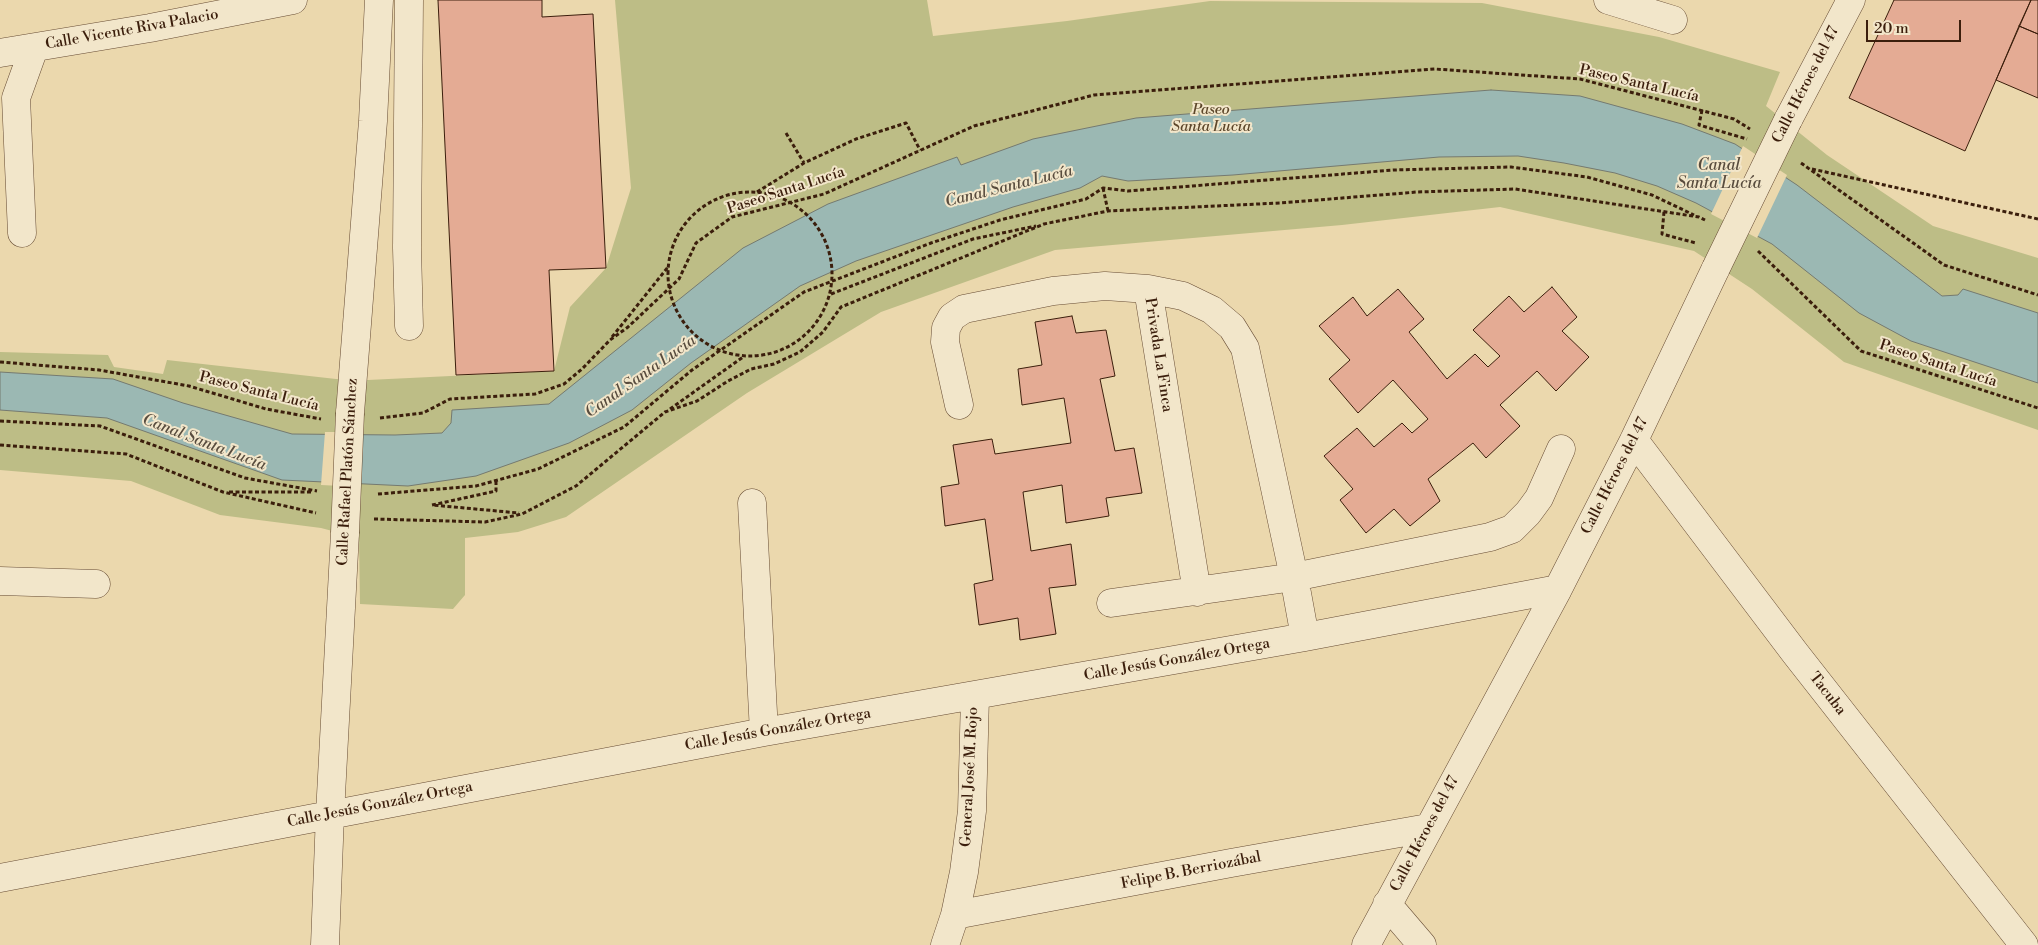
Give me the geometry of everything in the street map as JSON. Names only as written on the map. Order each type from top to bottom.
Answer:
[{"type":"street","name":"Calle Vicente Riva Palacio","points":[[0,53],[150,28],[293,0]]},
{"type":"street","name":"Calle Rafael Platón Sánchez","points":[[325,945],[345,533],[338,417],[373,121],[379,0]]},
{"type":"street","points":[[409,0],[407,248],[409,326]]},
{"type":"street","points":[[1608,0],[1673,20]]},
{"type":"street","name":"Calle Héroes del 47","points":[[1366,945],[1558,589],[1634,440],[1788,120],[1851,0]]},
{"type":"street","points":[[22,233],[16,98],[34,48]]},
{"type":"street","points":[[958,405],[946,342],[946,328],[952,317],[964,309],[1053,291],[1105,286],[1148,289]]},
{"type":"street","name":"Privada La Finca","points":[[1197,592],[1148,289],[1183,296],[1212,310],[1232,327],[1245,348],[1305,637]]},
{"type":"street","name":"Tacuba","points":[[1634,440],[1795,653],[2024,945]]},
{"type":"street","points":[[1111,603],[1294,577],[1490,537],[1512,529],[1528,513],[1539,498],[1562,450]]},
{"type":"street","points":[[752,503],[764,732]]},
{"type":"street","points":[[0,581],[96,584]]},
{"type":"street","name":"Calle Jesús González Ortega","points":[[0,878],[764,732],[1305,637],[1558,589]]},
{"type":"street","name":"General José M. Rojo","points":[[946,945],[955,915],[964,872],[972,811],[975,696]]},
{"type":"street","name":"Felipe B. Berriozábal","points":[[955,915],[1428,828]]},
{"type":"street","points":[[1387,904],[1422,945]]},
{"type":"path","name":"Paseo Santa Lucía","points":[[379,418],[423,412],[450,399],[535,394],[564,384],[678,279],[696,243],[732,217],[824,194],[974,126],[1094,95],[1435,69],[1580,79],[1734,120],[1775,149],[1808,168],[1944,265],[2038,295]]},
{"type":"path","points":[[1702,110],[1699,125],[1742,137],[1775,149]]},
{"type":"path","points":[[757,192],[804,163],[856,139],[906,123],[920,150]]},
{"type":"path","points":[[786,133],[804,163]]},
{"type":"path","points":[[375,494],[476,486],[538,469],[624,427],[692,370],[804,292],[1000,220],[1086,199],[1104,188],[1128,191],[1394,170],[1511,168],[1587,177],[1652,195],[1707,221]]},
{"type":"path","points":[[1808,168],[2038,219]]},
{"type":"path","points":[[1104,188],[1108,211]]},
{"type":"path","points":[[831,294],[973,239],[1108,211],[1280,203],[1417,192],[1515,189],[1699,217]]},
{"type":"path","points":[[757,192],[780,197],[801,209],[817,226],[828,247],[833,270],[831,294],[822,316],[807,334],[789,347],[766,355],[743,357],[718,350],[696,337],[676,309],[670,293],[668,267],[674,242],[688,220],[707,204],[731,194],[757,192]]},
{"type":"path","points":[[1664,212],[1662,234],[1693,242],[1718,262]]},
{"type":"path","points":[[665,412],[697,401],[751,369],[774,364],[800,352],[823,332],[841,307],[1044,224]]},
{"type":"path","name":"Paseo Santa Lucía","points":[[1753,248],[1761,253],[1861,351],[2038,408]]},
{"type":"path","points":[[610,340],[668,267]]},
{"type":"path","points":[[370,518],[485,522],[522,514],[576,486],[665,412],[743,357]]},
{"type":"path","name":"Paseo Santa Lucía","points":[[0,362],[99,370],[189,386],[266,408],[338,417]]},
{"type":"path","points":[[0,421],[100,426],[245,478],[320,492],[223,492]]},
{"type":"path","points":[[0,445],[126,454],[223,492],[322,513]]},
{"type":"path","points":[[496,480],[496,491],[432,505],[522,514]]},
{"type":"green space","name":"Paseo Santa Lucía","points":[[615,0],[927,0],[933,36],[1067,21],[1210,1],[1482,3],[1659,37],[1780,72],[1766,106],[1827,155],[1933,226],[2038,258],[2038,430],[1844,362],[1752,289],[1694,251],[1500,207],[1342,225],[1055,250],[881,312],[747,393],[566,517],[518,532],[465,538],[465,595],[453,609],[360,604],[359,538],[321,528],[220,515],[131,481],[0,470],[0,352],[108,355],[114,367],[163,374],[167,360],[336,379],[368,380],[554,371],[570,307],[606,268],[631,188]]},
{"type":"water","name":"Canal Santa Lucía","points":[[1491,90],[1580,96],[1682,124],[1735,144],[1797,185],[1942,296],[1958,295],[1963,289],[2038,313],[2038,383],[1911,341],[1859,313],[1772,244],[1696,203],[1657,186],[1615,173],[1518,156],[1439,157],[1233,175],[1128,181],[1102,176],[1080,188],[1013,207],[856,261],[800,286],[691,363],[632,410],[569,443],[476,476],[408,486],[282,480],[107,418],[0,410],[0,372],[113,379],[183,403],[292,434],[395,435],[442,433],[451,423],[452,410],[549,404],[743,248],[828,204],[957,157],[961,165],[1033,139],[1136,118]]},
{"type":"pier","points":[[1743,146],[1787,175],[1757,238],[1711,214]]},
{"type":"pier","points":[[325,432],[362,432],[361,487],[321,485]]},
{"type":"building","points":[[438,0],[542,0],[542,17],[593,14],[606,268],[549,270],[554,371],[456,375]]},
{"type":"building","points":[[1894,0],[2031,0],[1965,151],[1849,98]]},
{"type":"building","points":[[2031,0],[2038,0],[2038,34],[2019,26]]},
{"type":"building","points":[[2019,26],[2038,34],[2038,98],[1996,80]]},
{"type":"building","points":[[1552,287],[1577,317],[1562,331],[1589,357],[1556,391],[1537,371],[1500,405],[1520,426],[1486,458],[1473,443],[1428,479],[1440,501],[1410,526],[1394,509],[1366,533],[1340,500],[1353,489],[1324,456],[1357,428],[1374,447],[1402,423],[1412,433],[1428,419],[1393,380],[1358,413],[1329,379],[1350,360],[1319,326],[1353,297],[1367,316],[1398,289],[1424,319],[1409,332],[1447,379],[1475,354],[1488,367],[1500,356],[1473,330],[1509,296],[1524,312]]},
{"type":"building","points":[[1072,316],[1076,333],[1106,330],[1115,376],[1100,379],[1115,451],[1134,448],[1142,493],[1106,498],[1109,516],[1066,523],[1062,485],[1023,492],[1031,551],[1071,544],[1076,585],[1049,588],[1056,634],[1020,640],[1018,618],[979,625],[974,584],[993,580],[985,519],[945,526],[941,487],[959,484],[953,445],[992,439],[995,454],[1071,443],[1064,398],[1022,405],[1018,369],[1042,365],[1035,322]]}]
